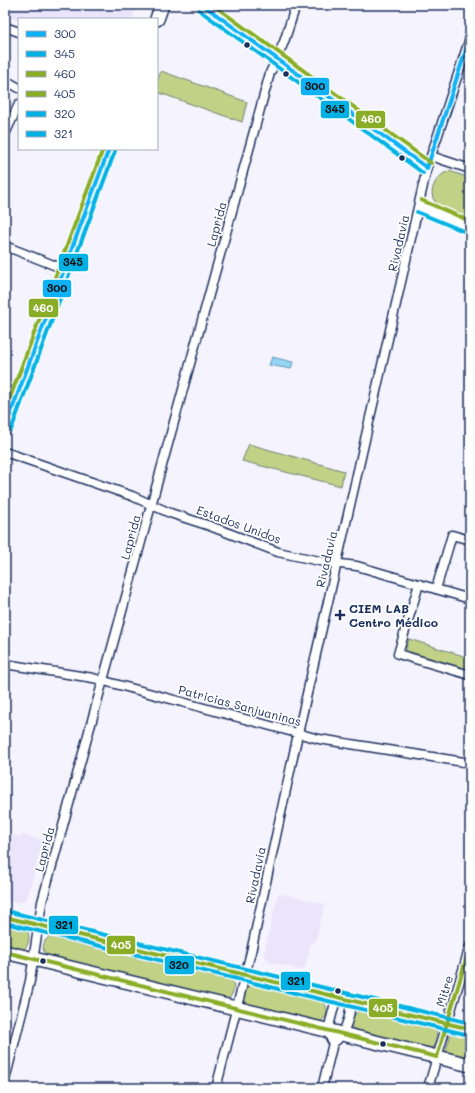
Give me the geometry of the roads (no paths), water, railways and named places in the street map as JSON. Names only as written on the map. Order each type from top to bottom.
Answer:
[{"type":"main road","points":[[157,18],[162,5]]},
{"type":"main road","points":[[5,428],[109,150]]},
{"type":"main road","points":[[5,917],[470,1029]]},
{"type":"main road","points":[[5,952],[470,1065]]},
{"type":"street","points":[[203,5],[428,168]]},
{"type":"street","name":"Laprida","points":[[5,1080],[30,980],[42,902],[270,73],[284,42],[296,5]]},
{"type":"street","points":[[5,27],[18,32]]},
{"type":"street","name":"Rivadavia","points":[[216,1088],[245,975],[298,733],[428,168],[470,38]]},
{"type":"street","points":[[5,80],[18,87]]},
{"type":"street","points":[[5,134],[18,106]]},
{"type":"street","points":[[431,156],[470,169]]},
{"type":"street","points":[[419,206],[470,227]]},
{"type":"street","points":[[5,246],[64,269]]},
{"type":"street","name":"Estados Unidos","points":[[5,452],[132,496],[170,513],[210,526],[278,552],[324,562],[357,566],[470,600]]},
{"type":"street","points":[[436,589],[452,535],[470,540]]},
{"type":"street","points":[[419,584],[398,654],[470,675]]},
{"type":"street","name":"Patricias Sanjuaninas","points":[[5,664],[103,681],[319,739],[470,763]]},
{"type":"street","name":"Mitre","points":[[428,1088],[470,946]]},
{"type":"street","points":[[322,1088],[333,1043],[328,1026],[335,1003],[344,999],[350,1007],[343,1034],[340,1039],[333,1043]]},
{"type":"water","points":[[272,357],[293,362],[291,369],[269,365]]},
{"type":"place","name":"CIEM LAB Centro Médico","points":[[340,615]]}]
